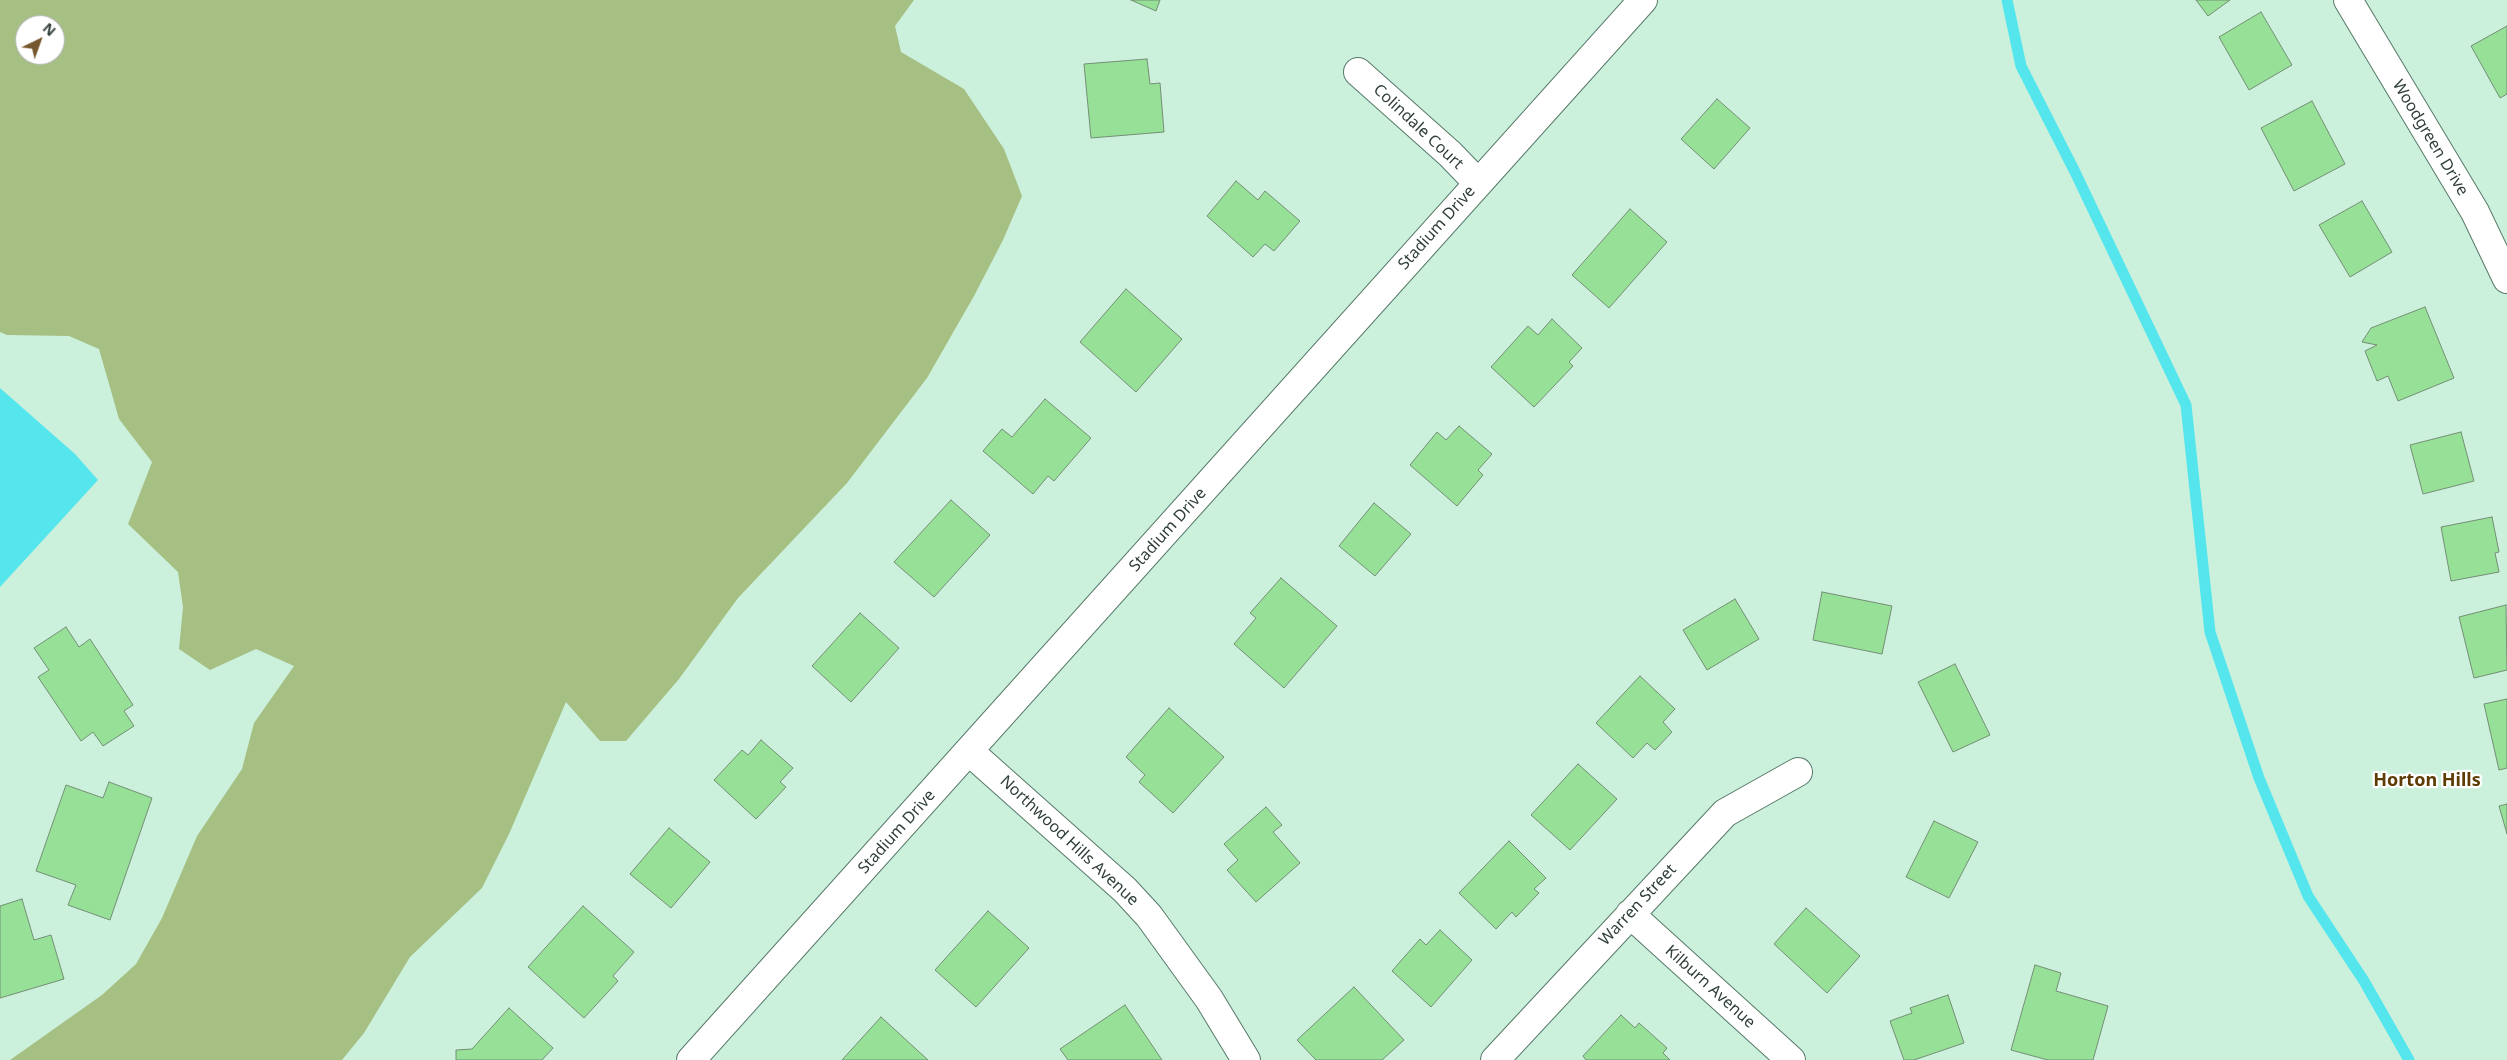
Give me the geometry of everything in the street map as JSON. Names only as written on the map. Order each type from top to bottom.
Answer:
[{"type":"street","name":"Stadium Drive","points":[[691,1060],[970,752],[1643,0]]},
{"type":"street","name":"Woodgreen Drive","points":[[2348,0],[2474,212],[2507,279]]},
{"type":"street","name":"Colindale Court","points":[[1358,72],[1450,154],[1478,183]]},
{"type":"street","name":"Northwood Hills Avenue","points":[[970,752],[1125,890],[1143,910],[1193,975],[1246,1060]]},
{"type":"street","name":"Warren Street","points":[[1495,1060],[1725,813],[1798,772]]},
{"type":"street","name":"Kilburn Avenue","points":[[1630,914],[1791,1060]]},
{"type":"green space","points":[[0,0],[914,0],[895,26],[901,52],[964,89],[1004,149],[1022,196],[1003,240],[974,296],[927,378],[847,483],[738,598],[679,679],[626,741],[600,741],[566,702],[509,834],[482,888],[410,957],[364,1033],[342,1060],[10,1060],[102,995],[136,964],[162,918],[197,836],[242,769],[254,723],[294,666],[256,649],[210,670],[179,649],[183,607],[178,572],[128,524],[152,462],[119,419],[99,349],[69,336],[7,335],[0,332]]},
{"type":"water","points":[[0,388],[75,454],[98,480],[0,587]]},
{"type":"building","points":[[1131,0],[1160,0],[1156,11]]},
{"type":"building","points":[[2196,0],[2230,0],[2208,16]]},
{"type":"building","points":[[2261,12],[2292,65],[2249,90],[2219,37]]},
{"type":"building","points":[[2507,26],[2507,94],[2500,98],[2471,46]]},
{"type":"building","points":[[1147,59],[1150,84],[1160,83],[1164,132],[1091,138],[1084,64]]},
{"type":"building","points":[[1717,99],[1750,128],[1714,169],[1681,139]]},
{"type":"building","points":[[2312,101],[2345,164],[2294,191],[2261,128]]},
{"type":"building","points":[[1236,181],[1258,200],[1265,191],[1300,221],[1274,251],[1265,244],[1253,257],[1207,216]]},
{"type":"building","points":[[2362,201],[2392,252],[2350,277],[2319,225]]},
{"type":"building","points":[[1630,209],[1667,242],[1609,308],[1572,275]]},
{"type":"building","points":[[1126,289],[1182,339],[1136,392],[1080,342]]},
{"type":"building","points":[[2425,307],[2454,378],[2398,401],[2388,376],[2377,381],[2365,351],[2377,345],[2362,342],[2371,328]]},
{"type":"building","points":[[1552,319],[1582,348],[1569,362],[1573,366],[1534,407],[1491,367],[1528,326],[1538,335]]},
{"type":"building","points":[[1045,399],[1091,438],[1054,481],[1048,476],[1033,494],[983,451],[1002,429],[1012,437]]},
{"type":"building","points":[[1459,426],[1492,454],[1478,470],[1483,475],[1457,506],[1410,465],[1437,432],[1446,440]]},
{"type":"building","points":[[2461,432],[2474,481],[2423,494],[2410,445]]},
{"type":"building","points":[[951,500],[990,535],[934,597],[894,562]]},
{"type":"building","points":[[1374,503],[1411,534],[1375,576],[1339,546]]},
{"type":"building","points":[[2492,517],[2499,552],[2495,553],[2499,572],[2451,581],[2441,527]]},
{"type":"building","points":[[1281,578],[1337,626],[1284,688],[1234,644],[1256,618],[1250,613]]},
{"type":"building","points":[[1822,592],[1892,606],[1882,654],[1813,640]]},
{"type":"building","points":[[1735,599],[1759,639],[1707,670],[1683,630]]},
{"type":"building","points":[[2506,605],[2507,670],[2474,678],[2459,617]]},
{"type":"building","points":[[860,613],[899,648],[851,702],[812,666]]},
{"type":"building","points":[[66,627],[79,647],[90,639],[133,705],[124,711],[134,726],[103,746],[93,732],[81,741],[38,677],[49,670],[34,648]]},
{"type":"building","points":[[1955,664],[1990,735],[1953,752],[1918,682]]},
{"type":"building","points":[[1640,676],[1675,709],[1663,722],[1672,732],[1655,750],[1647,743],[1633,758],[1596,723]]},
{"type":"building","points":[[2507,699],[2507,768],[2499,770],[2484,704]]},
{"type":"building","points":[[1169,708],[1224,757],[1173,813],[1139,782],[1145,775],[1126,757]]},
{"type":"building","points":[[761,740],[793,768],[780,782],[786,787],[756,819],[714,780],[742,750],[748,755]]},
{"type":"building","points":[[1578,764],[1617,799],[1570,850],[1531,815]]},
{"type":"building","points":[[109,782],[152,798],[110,920],[68,905],[76,885],[36,871],[66,785],[103,798]]},
{"type":"building","points":[[2507,804],[2507,834],[2499,806]]},
{"type":"building","points":[[1266,807],[1282,825],[1273,832],[1300,863],[1256,902],[1227,870],[1238,860],[1224,844]]},
{"type":"building","points":[[1934,821],[1978,842],[1949,898],[1906,877]]},
{"type":"building","points":[[669,828],[710,862],[671,908],[630,874]]},
{"type":"building","points":[[1509,841],[1546,878],[1534,889],[1539,893],[1516,917],[1512,912],[1496,929],[1459,893]]},
{"type":"building","points":[[22,899],[34,940],[51,935],[64,979],[0,998],[0,906]]},
{"type":"building","points":[[583,906],[634,952],[613,976],[618,981],[584,1018],[528,967]]},
{"type":"building","points":[[1806,908],[1860,956],[1827,993],[1774,944]]},
{"type":"building","points":[[988,911],[1029,948],[976,1007],[935,970]]},
{"type":"building","points":[[1440,930],[1472,960],[1431,1007],[1392,971],[1420,939],[1426,945]]},
{"type":"building","points":[[2035,965],[2061,973],[2056,991],[2108,1006],[2093,1060],[2048,1060],[2011,1050]]},
{"type":"building","points":[[1354,987],[1404,1040],[1382,1060],[1316,1060],[1297,1040]]},
{"type":"building","points":[[1948,995],[1964,1043],[1914,1060],[1904,1060],[1890,1021],[1912,1013],[1910,1008]]},
{"type":"building","points":[[1125,1005],[1162,1060],[1068,1060],[1060,1049]]},
{"type":"building","points":[[509,1008],[553,1048],[542,1060],[456,1060],[456,1050],[472,1049]]},
{"type":"building","points":[[1621,1015],[1635,1028],[1639,1023],[1667,1048],[1663,1053],[1670,1060],[1586,1060],[1583,1056]]},
{"type":"building","points":[[881,1017],[928,1060],[842,1060]]},
{"type":"waterway","points":[[2007,0],[2021,66],[2075,172],[2186,405],[2210,632],[2259,778],[2308,896],[2364,981],[2409,1060]]},
{"type":"district","name":"Horton Hills","points":[[2427,781]]}]
